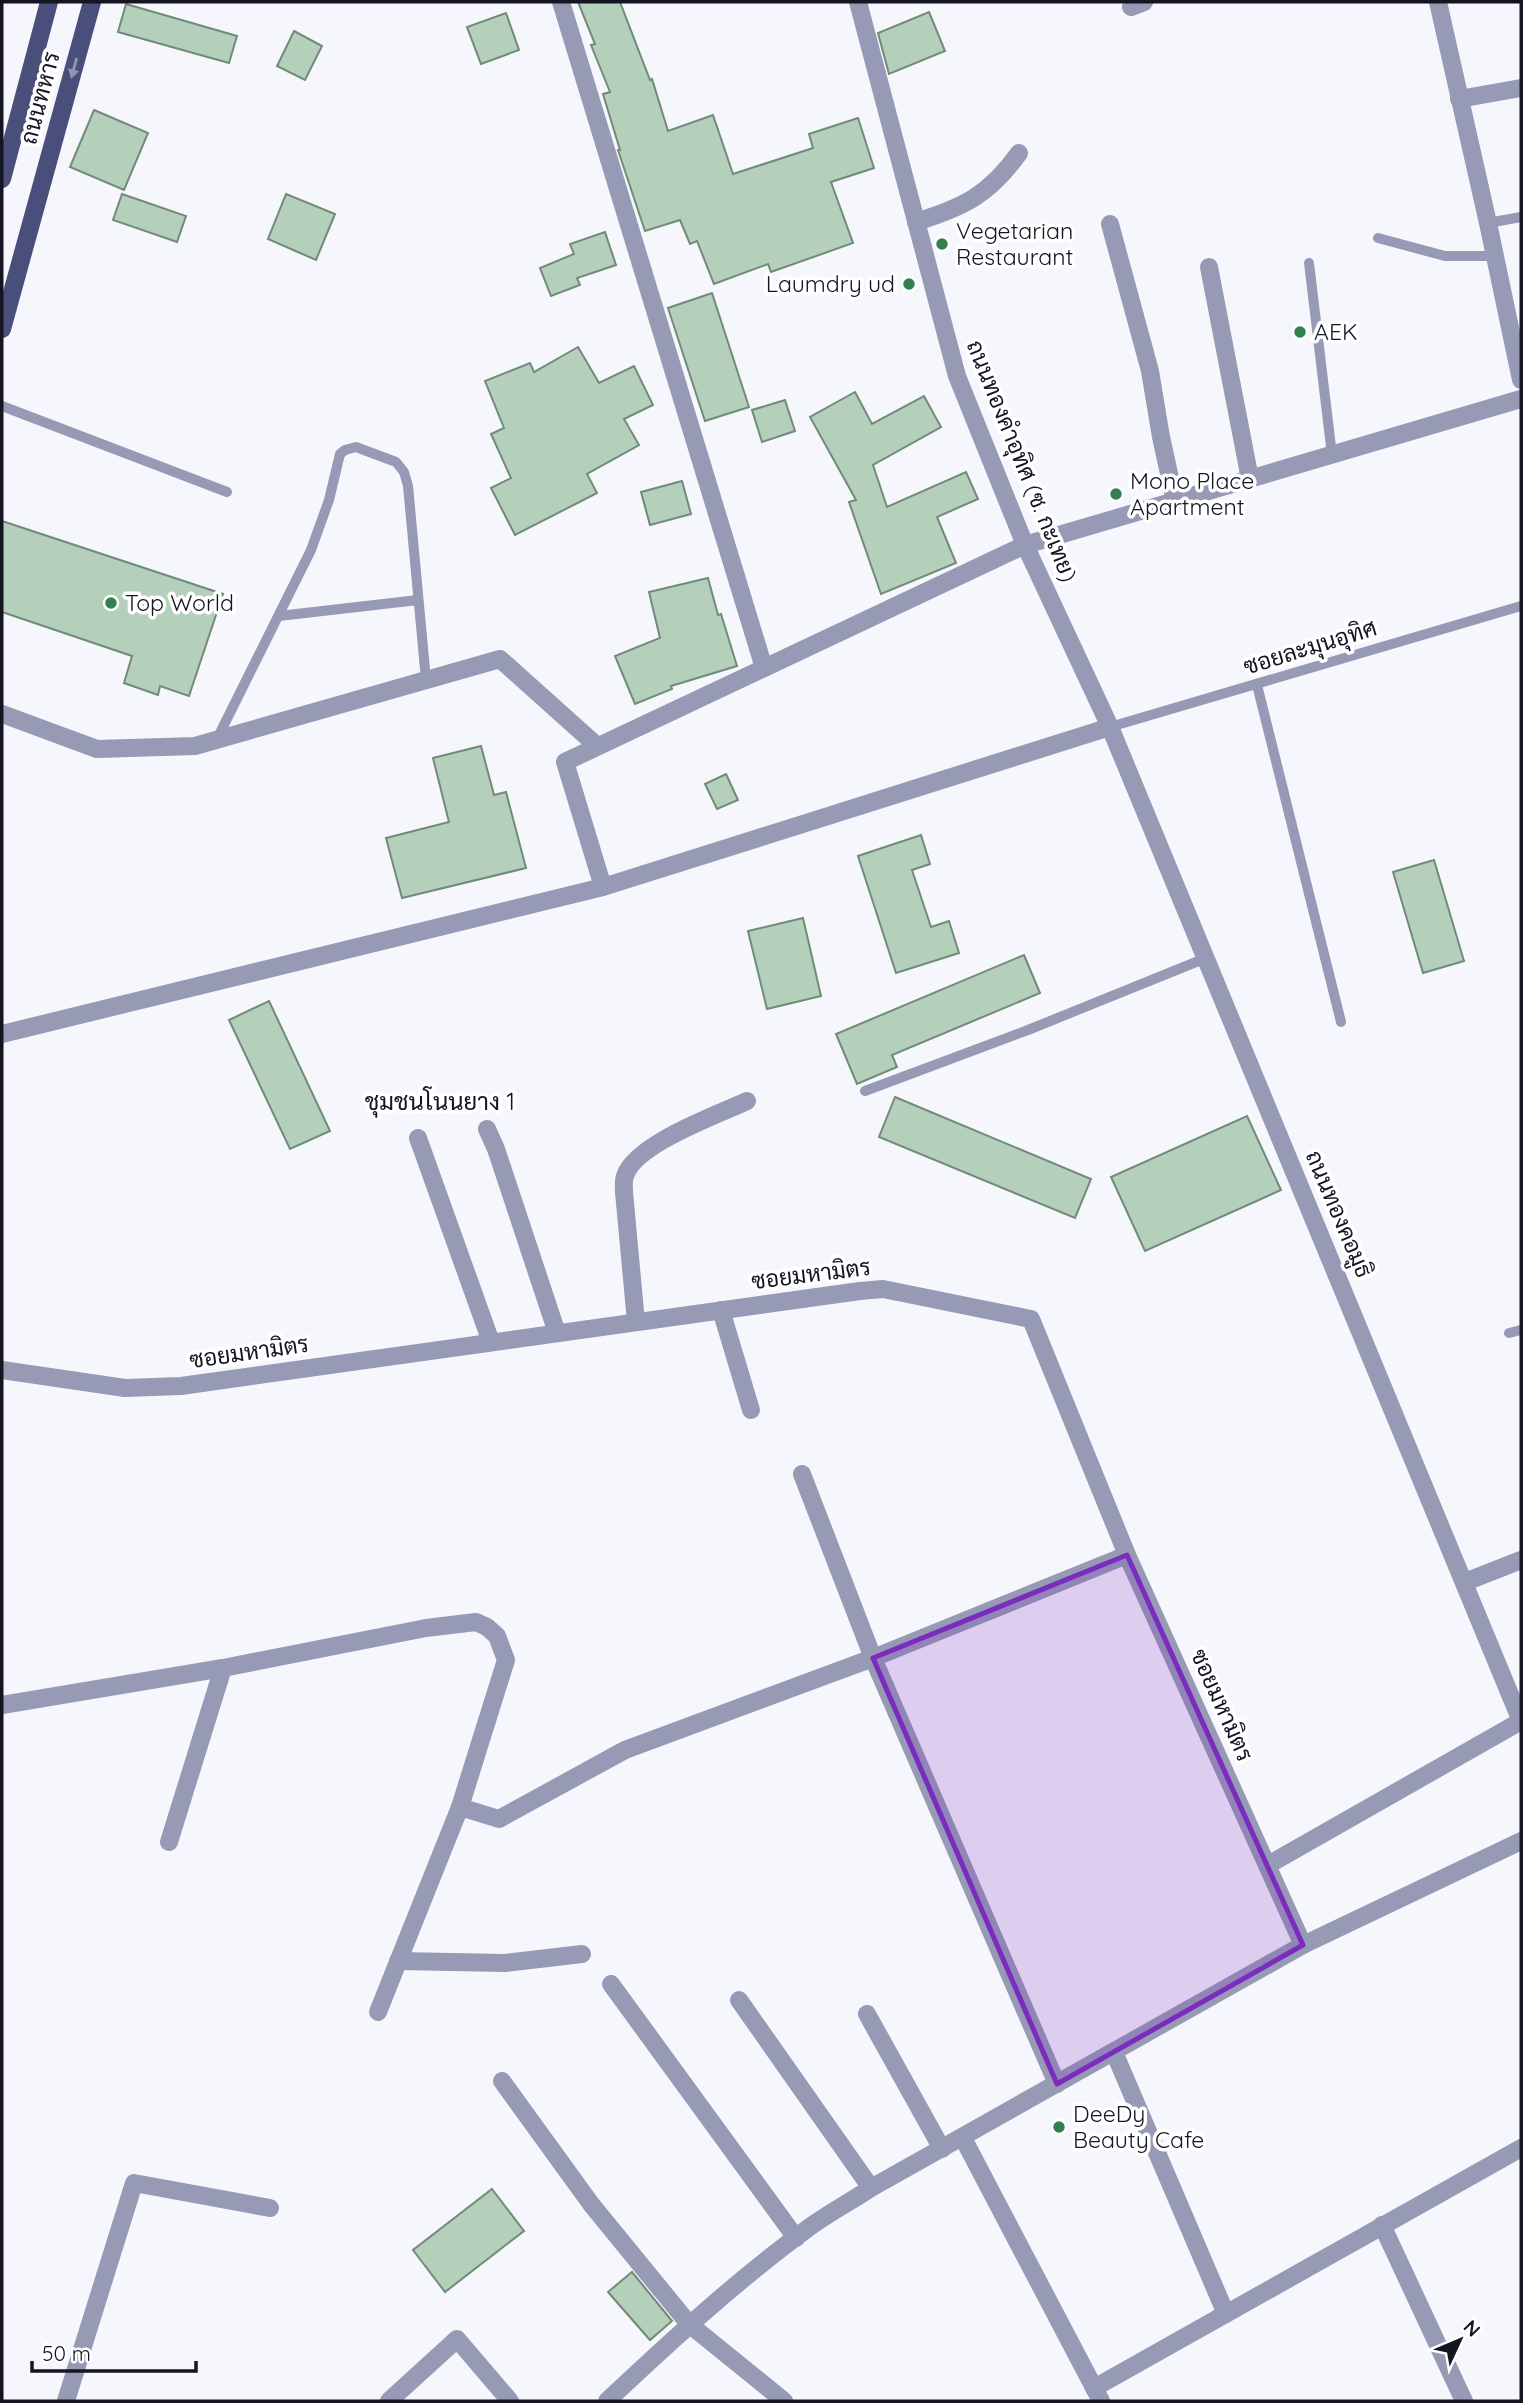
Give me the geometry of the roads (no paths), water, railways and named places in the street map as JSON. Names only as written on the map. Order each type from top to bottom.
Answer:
[{"type":"main road","name":"ถนนทหาร","points":[[2,179],[49,2]]},
{"type":"main road","name":"ถนนทหาร","points":[[2,329],[92,2]]},
{"type":"street","points":[[561,2],[764,668]]},
{"type":"street","name":"ถนนทองคำอุทิศ (ซ. กะเทย)","points":[[858,2],[957,376],[1025,545],[1110,727]]},
{"type":"street","points":[[1438,2],[1521,380]]},
{"type":"street","points":[[1459,99],[1521,88]]},
{"type":"street","points":[[916,222],[943,214],[983,194],[1006,171],[1019,153]]},
{"type":"street","points":[[1110,224],[1150,371],[1175,501]]},
{"type":"street","points":[[1209,267],[1250,479]]},
{"type":"street","points":[[603,887],[565,762],[1025,545],[1521,399]]},
{"type":"street","points":[[2,714],[97,749],[195,746],[500,659],[596,746]]},
{"type":"street","points":[[2,1034],[603,887],[1110,727]]},
{"type":"street","name":"ถนนทองคอมูธิ","points":[[1110,727],[1521,1721]]},
{"type":"street","points":[[636,1322],[624,1177],[629,1167],[642,1153],[660,1141],[747,1101]]},
{"type":"street","points":[[487,1129],[557,1333]]},
{"type":"street","points":[[418,1138],[491,1342]]},
{"type":"street","name":"ซอยมหามิตร","points":[[2,1370],[125,1388],[181,1386],[883,1289],[1031,1319],[1127,1555],[1303,1945]]},
{"type":"street","points":[[721,1310],[751,1410]]},
{"type":"street","points":[[802,1474],[873,1658],[1057,2084]]},
{"type":"street","points":[[460,1807],[499,1819],[625,1750],[873,1658],[1127,1555]]},
{"type":"street","points":[[1465,1581],[1521,1560]]},
{"type":"street","points":[[2,1705],[223,1668],[426,1628],[476,1622],[487,1627],[497,1636],[506,1660],[460,1807],[378,2012]]},
{"type":"street","points":[[169,1842],[223,1668]]},
{"type":"street","points":[[1268,1865],[1521,1721]]},
{"type":"street","points":[[607,2401],[689,2323],[796,2238],[871,2188],[1303,1945],[1521,1841]]},
{"type":"street","points":[[398,1961],[505,1963],[582,1954]]},
{"type":"street","points":[[611,1984],[796,2238]]},
{"type":"street","points":[[738,2000],[871,2188]]},
{"type":"street","points":[[867,2014],[942,2149]]},
{"type":"street","points":[[1114,2052],[1226,2314]]},
{"type":"street","points":[[502,2081],[591,2204],[689,2323],[783,2401]]},
{"type":"street","points":[[963,2138],[1098,2395],[1226,2314],[1521,2148]]},
{"type":"street","points":[[66,2401],[134,2183],[270,2208]]},
{"type":"street","points":[[1382,2225],[1464,2401]]},
{"type":"street","points":[[390,2401],[457,2339],[510,2401]]},
{"type":"lane","points":[[1488,223],[1521,217]]},
{"type":"lane","points":[[1378,238],[1446,256],[1495,256]]},
{"type":"lane","points":[[1309,263],[1332,455]]},
{"type":"lane","points":[[2,406],[227,492]]},
{"type":"lane","points":[[217,739],[311,550],[329,500],[340,454],[345,450],[356,447],[396,462],[404,472],[408,486],[426,680]]},
{"type":"lane","points":[[279,616],[418,600]]},
{"type":"lane","name":"ซอยละมุนอุทิศ","points":[[1110,727],[1521,606]]},
{"type":"lane","points":[[1256,685],[1340,1022]]},
{"type":"lane","points":[[865,1091],[1028,1030],[1206,958]]},
{"type":"lane","points":[[1509,1333],[1521,1330]]},
{"type":"place","name":"Vegetarian Restaurant","points":[[942,244]]},
{"type":"place","name":"Laumdry ud","points":[[909,284]]},
{"type":"place","name":"AEK","points":[[1300,332]]},
{"type":"place","name":"Mono Place Apartment","points":[[1116,494]]},
{"type":"place","name":"Top World","points":[[111,603]]},
{"type":"place","name":"DeeDy Beauty Cafe","points":[[1059,2127]]},
{"type":"district","name":"ชุมชนโนนยาง 1","points":[[440,1102]]}]
